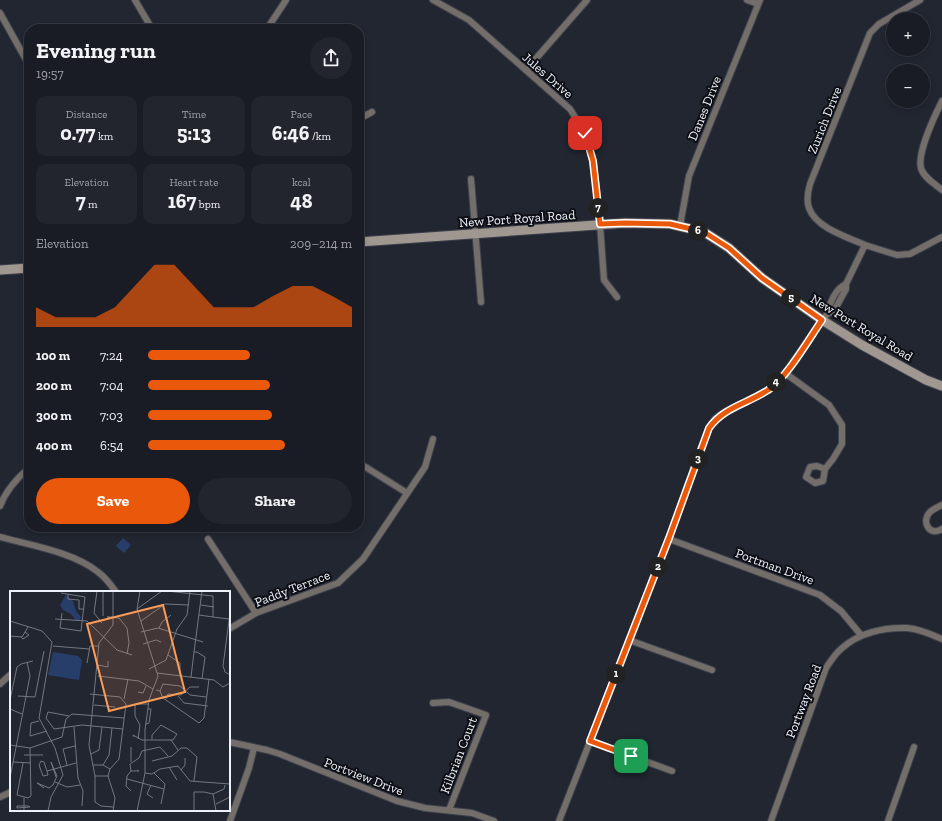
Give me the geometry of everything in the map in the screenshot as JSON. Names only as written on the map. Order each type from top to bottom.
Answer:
[{"type":"street","points":[[135,0],[149,24]]},
{"type":"street","points":[[270,24],[286,0]]},
{"type":"street","name":"Jules Drive","points":[[433,0],[445,3],[469,20],[570,109],[585,133],[593,161],[604,280],[617,297]]},
{"type":"street","points":[[526,70],[587,0]]},
{"type":"street","points":[[747,0],[759,2]]},
{"type":"street","name":"Zurich Drive","points":[[920,0],[879,24],[870,33],[810,184],[807,195],[808,207],[814,218],[826,227],[865,245],[897,255],[910,254],[942,237]]},
{"type":"street","name":"Danes Drive","points":[[680,226],[689,176],[759,2]]},
{"type":"street","points":[[0,13],[24,56]]},
{"type":"street","points":[[942,100],[929,130],[921,159],[921,168],[928,179],[942,190]]},
{"type":"street","points":[[364,116],[372,112]]},
{"type":"street","points":[[471,179],[481,302]]},
{"type":"street","name":"New Port Royal Road","points":[[364,242],[600,224],[670,224],[680,226],[704,232],[729,248],[762,278],[825,317],[881,355],[926,380],[942,386]]},
{"type":"street","points":[[559,821],[669,538],[709,428],[723,413],[769,390],[785,373],[825,317],[828,308],[841,286],[846,284],[865,245]]},
{"type":"street","points":[[0,270],[24,268]]},
{"type":"street","points":[[785,373],[829,405],[842,425],[842,444],[825,469]]},
{"type":"street","name":"Paddy Terrace","points":[[230,628],[256,613],[338,583],[363,559],[425,467],[433,439]]},
{"type":"street","points":[[364,466],[407,494]]},
{"type":"street","points":[[0,506],[5,493],[24,472]]},
{"type":"street","points":[[942,505],[930,512],[926,520],[927,528],[932,532],[938,532],[942,529]]},
{"type":"street","points":[[0,537],[62,554],[80,561],[98,571],[115,591]]},
{"type":"street","name":"Portman Drive","points":[[669,538],[820,595],[842,611],[861,635]]},
{"type":"street","points":[[208,539],[256,613]]},
{"type":"street","name":"Portway Road","points":[[771,821],[826,668],[841,649],[861,635],[881,630],[907,628],[942,639]]},
{"type":"street","points":[[629,640],[712,670]]},
{"type":"street","points":[[0,684],[10,675]]},
{"type":"street","name":"Kilbrian Court","points":[[433,703],[449,702],[486,714],[449,810]]},
{"type":"street","points":[[590,741],[672,771]]},
{"type":"street","name":"Portview Drive","points":[[230,742],[280,754],[396,801],[425,808],[472,813],[494,821]]},
{"type":"street","points":[[888,821],[914,747]]},
{"type":"street","points":[[230,821],[249,768],[254,748]]},
{"type":"street","points":[[0,798],[10,793]]},
{"type":"shaded area","points":[[123,538],[131,545],[124,553],[116,546]]},
{"type":"route","points":[[585,133],[593,161],[600,224],[670,224],[704,232],[729,248],[762,278],[822,320],[785,373],[769,390],[723,413],[709,428],[669,538],[590,741],[631,756]]}]
